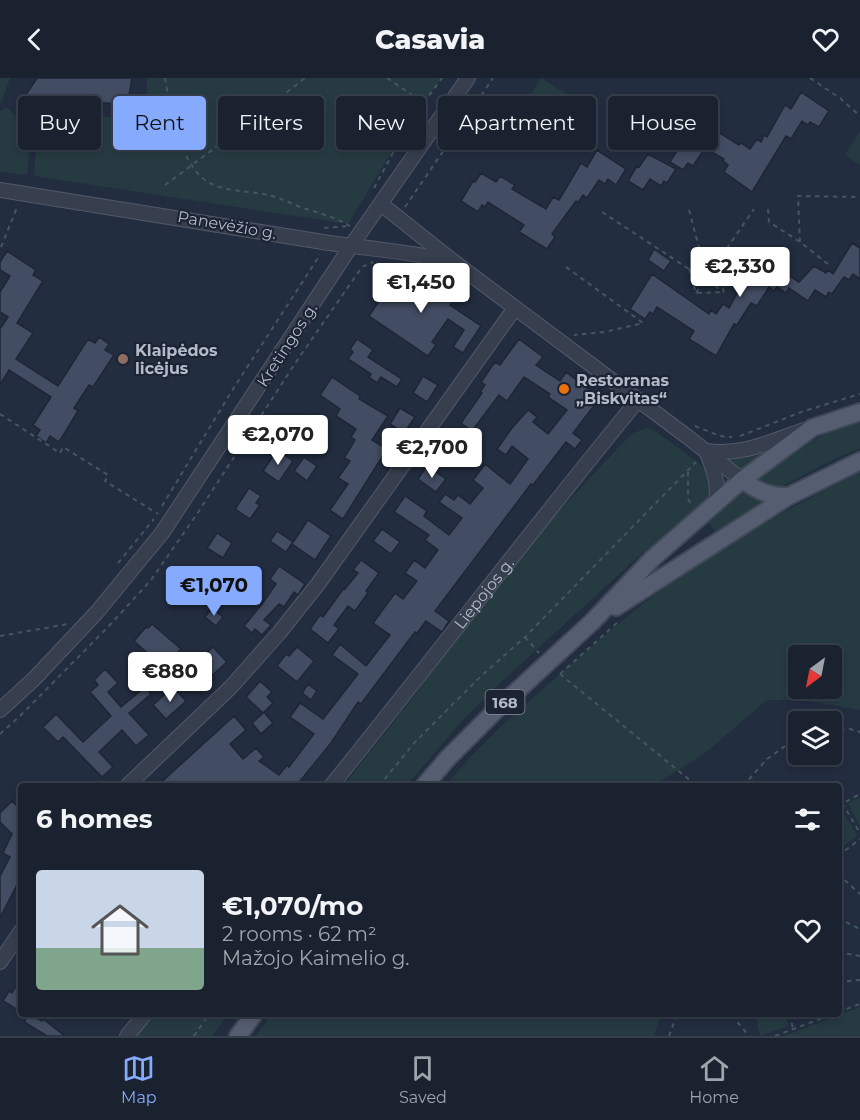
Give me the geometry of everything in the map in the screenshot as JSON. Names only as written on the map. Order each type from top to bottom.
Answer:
[{"type":"main road","name":"168","points":[[427,783],[494,712],[592,622],[653,558],[742,480],[812,428],[860,412]]},
{"type":"main road","name":"168","points":[[592,622],[789,496],[860,460]]},
{"type":"main road","points":[[742,480],[759,492],[775,496],[789,496]]},
{"type":"main road","points":[[687,528],[703,550]]},
{"type":"main road","points":[[238,1036],[252,1017]]},
{"type":"street","name":"Kretingos g.","points":[[1,709],[34,679],[97,612],[162,533],[351,246],[468,78]]},
{"type":"street","name":"Panevėžio g.","points":[[0,190],[162,214],[351,246],[403,251],[454,262]]},
{"type":"street","name":"Panevėžio g.","points":[[381,204],[742,480]]},
{"type":"street","points":[[130,783],[231,687],[279,633],[318,584],[515,308]]},
{"type":"street","name":"Liepojos g.","points":[[333,783],[533,529],[638,400]]},
{"type":"street","points":[[716,503],[717,477],[706,451],[727,453],[742,451],[812,428]]},
{"type":"street","points":[[0,962],[18,935]]},
{"type":"street","points":[[127,1036],[143,1017]]},
{"type":"path","points":[[112,572],[158,514],[233,389],[318,258],[323,228],[350,226],[335,218],[271,195],[221,187],[205,180],[191,165],[175,124],[165,78]]},
{"type":"path","points":[[165,185],[305,78]]},
{"type":"path","points":[[387,78],[414,96]]},
{"type":"path","points":[[426,100],[442,78]]},
{"type":"path","points":[[398,217],[493,78]]},
{"type":"path","points":[[810,78],[860,116]]},
{"type":"path","points":[[373,191],[395,150]]},
{"type":"path","points":[[1,247],[23,194]]},
{"type":"path","points":[[800,242],[798,196],[860,197]]},
{"type":"path","points":[[696,293],[754,209]]},
{"type":"path","points":[[768,209],[769,222],[828,264]]},
{"type":"path","points":[[689,210],[700,251],[716,264],[724,292]]},
{"type":"path","points":[[602,212],[724,292]]},
{"type":"path","points":[[696,293],[689,268],[700,251]]},
{"type":"path","points":[[566,267],[643,323],[605,332],[569,335]]},
{"type":"path","points":[[696,293],[724,292]]},
{"type":"path","points":[[697,426],[720,436],[735,438],[804,411],[860,394]]},
{"type":"path","points":[[0,414],[60,453],[63,447],[108,475],[105,481],[158,514]]},
{"type":"path","points":[[381,783],[415,742],[477,680],[525,637],[688,471]]},
{"type":"path","points":[[0,636],[71,624],[64,631]]},
{"type":"path","points":[[525,637],[578,690],[693,783]]},
{"type":"path","points":[[842,729],[860,732]]},
{"type":"path","points":[[746,783],[767,759],[788,743]]},
{"type":"path","points":[[842,803],[860,794]]},
{"type":"path","points":[[842,807],[860,833]]},
{"type":"path","points":[[842,853],[860,839]]},
{"type":"path","points":[[842,878],[860,894]]},
{"type":"path","points":[[842,920],[860,929]]},
{"type":"path","points":[[842,953],[860,956]]},
{"type":"path","points":[[842,982],[860,980]]},
{"type":"path","points":[[842,1011],[860,1004]]},
{"type":"path","points":[[194,1036],[207,1017]]},
{"type":"path","points":[[669,1036],[676,1017]]},
{"type":"path","points":[[735,1017],[749,1036]]},
{"type":"path","points":[[791,1017],[793,1029]]},
{"type":"path","points":[[775,1036],[825,1017]]},
{"type":"green space","points":[[0,78],[10,78],[0,103]]},
{"type":"green space","points":[[147,78],[442,78],[426,100],[426,96],[336,96],[336,150],[393,150],[348,224],[34,176],[36,150],[101,150],[101,117],[113,117],[113,150],[206,150],[206,96],[147,96]]},
{"type":"green space","points":[[541,78],[570,96],[530,96]]},
{"type":"green space","points":[[6,107],[18,118],[18,150],[30,150],[27,175],[0,172],[0,111]]},
{"type":"green space","points":[[860,131],[860,165],[845,155]]},
{"type":"green space","points":[[860,422],[860,448],[779,488],[754,482],[775,462],[803,445]]},
{"type":"green space","points":[[647,428],[655,431],[712,473],[711,491],[707,499],[638,557],[499,684],[462,721],[409,783],[345,783],[548,523],[633,433]]},
{"type":"green space","points":[[777,442],[739,472],[722,457],[742,457]]},
{"type":"green space","points":[[860,472],[860,710],[803,700],[767,700],[704,754],[658,783],[448,783],[490,737],[601,639],[674,580],[795,506]]},
{"type":"green space","points":[[743,492],[769,503],[717,534],[709,523]]},
{"type":"green space","points":[[860,797],[860,827],[848,803]]},
{"type":"green space","points":[[842,811],[857,835],[842,848]]},
{"type":"green space","points":[[860,1007],[860,1036],[784,1036],[834,1017],[842,1017],[842,1014]]},
{"type":"green space","points":[[152,1017],[226,1017],[212,1036],[136,1036]]},
{"type":"green space","points":[[269,1017],[661,1017],[654,1036],[256,1036]]},
{"type":"green space","points":[[756,1017],[786,1017],[788,1026],[760,1036]]},
{"type":"building","points":[[37,78],[132,78],[129,96],[113,96],[113,104],[101,103],[101,96],[25,96]]},
{"type":"building","points":[[801,92],[829,111],[819,127],[802,121],[791,139],[786,136],[752,192],[724,172],[728,165],[723,161],[724,159],[708,150],[718,150],[718,132],[750,149],[757,139],[761,142],[764,135],[767,137],[785,105],[791,109]]},
{"type":"building","points":[[597,150],[626,169],[616,185],[608,179],[605,184],[599,180],[587,198],[583,195],[578,203],[576,201],[552,234],[555,237],[547,249],[519,232],[524,225],[488,202],[485,207],[482,205],[478,212],[461,201],[473,181],[475,182],[481,173],[496,182],[500,176],[515,185],[512,189],[546,209],[553,197],[559,200],[581,163],[587,167]]},
{"type":"building","points":[[677,150],[704,150],[693,166],[688,163],[683,170],[670,162]]},
{"type":"building","points":[[648,154],[676,169],[667,183],[664,181],[661,186],[650,179],[643,190],[628,181]]},
{"type":"building","points":[[852,243],[860,248],[860,279],[853,274],[849,280],[844,277],[832,294],[829,292],[826,297],[815,290],[808,301],[789,288],[786,293],[777,287],[774,291],[769,287],[757,306],[751,303],[737,325],[734,324],[716,356],[689,339],[694,331],[657,307],[653,314],[650,312],[645,319],[630,309],[652,274],[709,314],[711,310],[716,314],[723,304],[729,308],[750,270],[756,274],[765,260],[799,282],[814,266],[833,274]]},
{"type":"building","points":[[654,249],[671,261],[664,271],[648,260]]},
{"type":"building","points":[[7,251],[36,270],[33,275],[43,281],[17,323],[33,333],[16,359],[58,386],[88,339],[95,343],[99,337],[109,344],[105,350],[114,355],[93,387],[89,385],[74,408],[78,411],[59,442],[50,436],[46,443],[36,436],[40,430],[33,425],[51,397],[9,370],[0,385],[0,329],[8,317],[0,312],[0,292],[10,276],[0,270],[0,262]]},
{"type":"building","points":[[398,273],[407,280],[412,273],[453,301],[450,305],[481,326],[463,353],[453,347],[464,330],[448,319],[432,342],[436,345],[428,356],[369,316]]},
{"type":"building","points":[[357,339],[373,350],[368,357],[402,379],[397,387],[381,377],[377,383],[369,377],[371,374],[348,359],[353,352],[350,349]]},
{"type":"building","points":[[519,339],[543,357],[536,365],[560,381],[566,372],[600,398],[573,433],[582,440],[575,449],[566,442],[533,485],[531,484],[435,611],[449,621],[442,632],[426,621],[417,633],[415,632],[361,704],[358,702],[331,743],[298,783],[160,783],[234,716],[246,730],[230,744],[243,759],[256,748],[264,757],[259,761],[279,775],[287,765],[289,767],[314,734],[290,717],[300,703],[323,719],[358,674],[332,655],[340,644],[366,666],[390,635],[373,623],[395,593],[403,599],[417,581],[405,573],[414,560],[425,568],[438,550],[425,540],[429,535],[394,512],[405,496],[427,511],[424,516],[449,535],[462,518],[439,502],[445,494],[454,500],[458,495],[470,504],[483,488],[473,480],[485,464],[510,484],[528,459],[512,446],[506,455],[497,449],[512,428],[528,410],[537,417],[533,422],[548,434],[567,410],[548,397],[550,394],[524,377],[507,401],[499,395],[472,431],[461,423],[482,393],[480,392],[485,385],[481,382],[495,362],[500,365]]},
{"type":"building","points":[[423,376],[438,385],[427,402],[413,393]]},
{"type":"building","points":[[332,377],[360,396],[359,399],[388,416],[372,440],[387,449],[343,519],[330,510],[348,484],[338,478],[350,461],[344,458],[355,440],[351,437],[356,429],[336,416],[340,409],[320,395]]},
{"type":"building","points":[[400,408],[415,417],[404,433],[390,424]]},
{"type":"building","points":[[307,414],[322,425],[310,443],[294,433]]},
{"type":"building","points":[[448,434],[461,445],[452,457],[439,447]]},
{"type":"building","points":[[277,450],[293,461],[279,482],[263,471]]},
{"type":"building","points":[[304,457],[317,466],[307,481],[294,471]]},
{"type":"building","points":[[427,466],[446,479],[436,492],[418,479]]},
{"type":"building","points":[[249,488],[261,496],[256,503],[260,505],[250,519],[235,509]]},
{"type":"building","points":[[308,520],[331,536],[315,560],[292,544]]},
{"type":"building","points":[[382,529],[400,542],[391,554],[373,541]]},
{"type":"building","points":[[277,531],[293,542],[286,552],[270,541]]},
{"type":"building","points":[[217,533],[232,543],[223,558],[207,548]]},
{"type":"building","points":[[361,560],[379,573],[355,611],[348,606],[334,625],[339,629],[328,643],[310,629],[320,615],[323,617],[358,573],[353,570]]},
{"type":"building","points":[[279,566],[305,584],[298,595],[294,592],[284,607],[279,604],[264,620],[271,625],[262,635],[255,629],[252,633],[244,626],[276,584],[270,579]]},
{"type":"building","points":[[193,574],[202,581],[199,585],[202,587],[191,603],[176,592],[186,577],[189,579]]},
{"type":"building","points":[[212,608],[223,617],[216,626],[205,617]]},
{"type":"building","points":[[152,624],[181,649],[163,667],[134,641],[146,627]]},
{"type":"building","points":[[213,647],[227,662],[208,679],[194,665]]},
{"type":"building","points":[[297,647],[314,661],[297,682],[277,666],[286,654],[289,656]]},
{"type":"building","points":[[105,669],[118,683],[108,692],[121,707],[145,687],[151,694],[129,713],[149,735],[136,746],[122,730],[99,752],[113,767],[102,777],[63,737],[58,742],[43,727],[56,714],[83,742],[111,716],[90,692],[98,685],[94,680]]},
{"type":"building","points":[[260,681],[272,692],[267,697],[273,703],[264,712],[273,723],[261,734],[252,723],[263,713],[246,697]]},
{"type":"building","points":[[308,684],[317,691],[311,700],[302,693]]},
{"type":"building","points":[[173,687],[186,701],[166,719],[153,705]]},
{"type":"building","points":[[12,801],[18,807],[18,883],[0,918],[0,876],[10,857],[3,853],[12,834],[0,822],[0,813]]},
{"type":"building","points":[[18,983],[18,1010],[3,1001],[9,991],[12,993]]},
{"type":"building","points":[[27,1017],[35,1017],[42,1021],[43,1019],[65,1036],[47,1036],[24,1022]]},
{"type":"place","name":"Klaipėdos licėjus","points":[[123,359]]},
{"type":"place","name":"Restoranas „Biskvitas“","points":[[564,389]]}]
